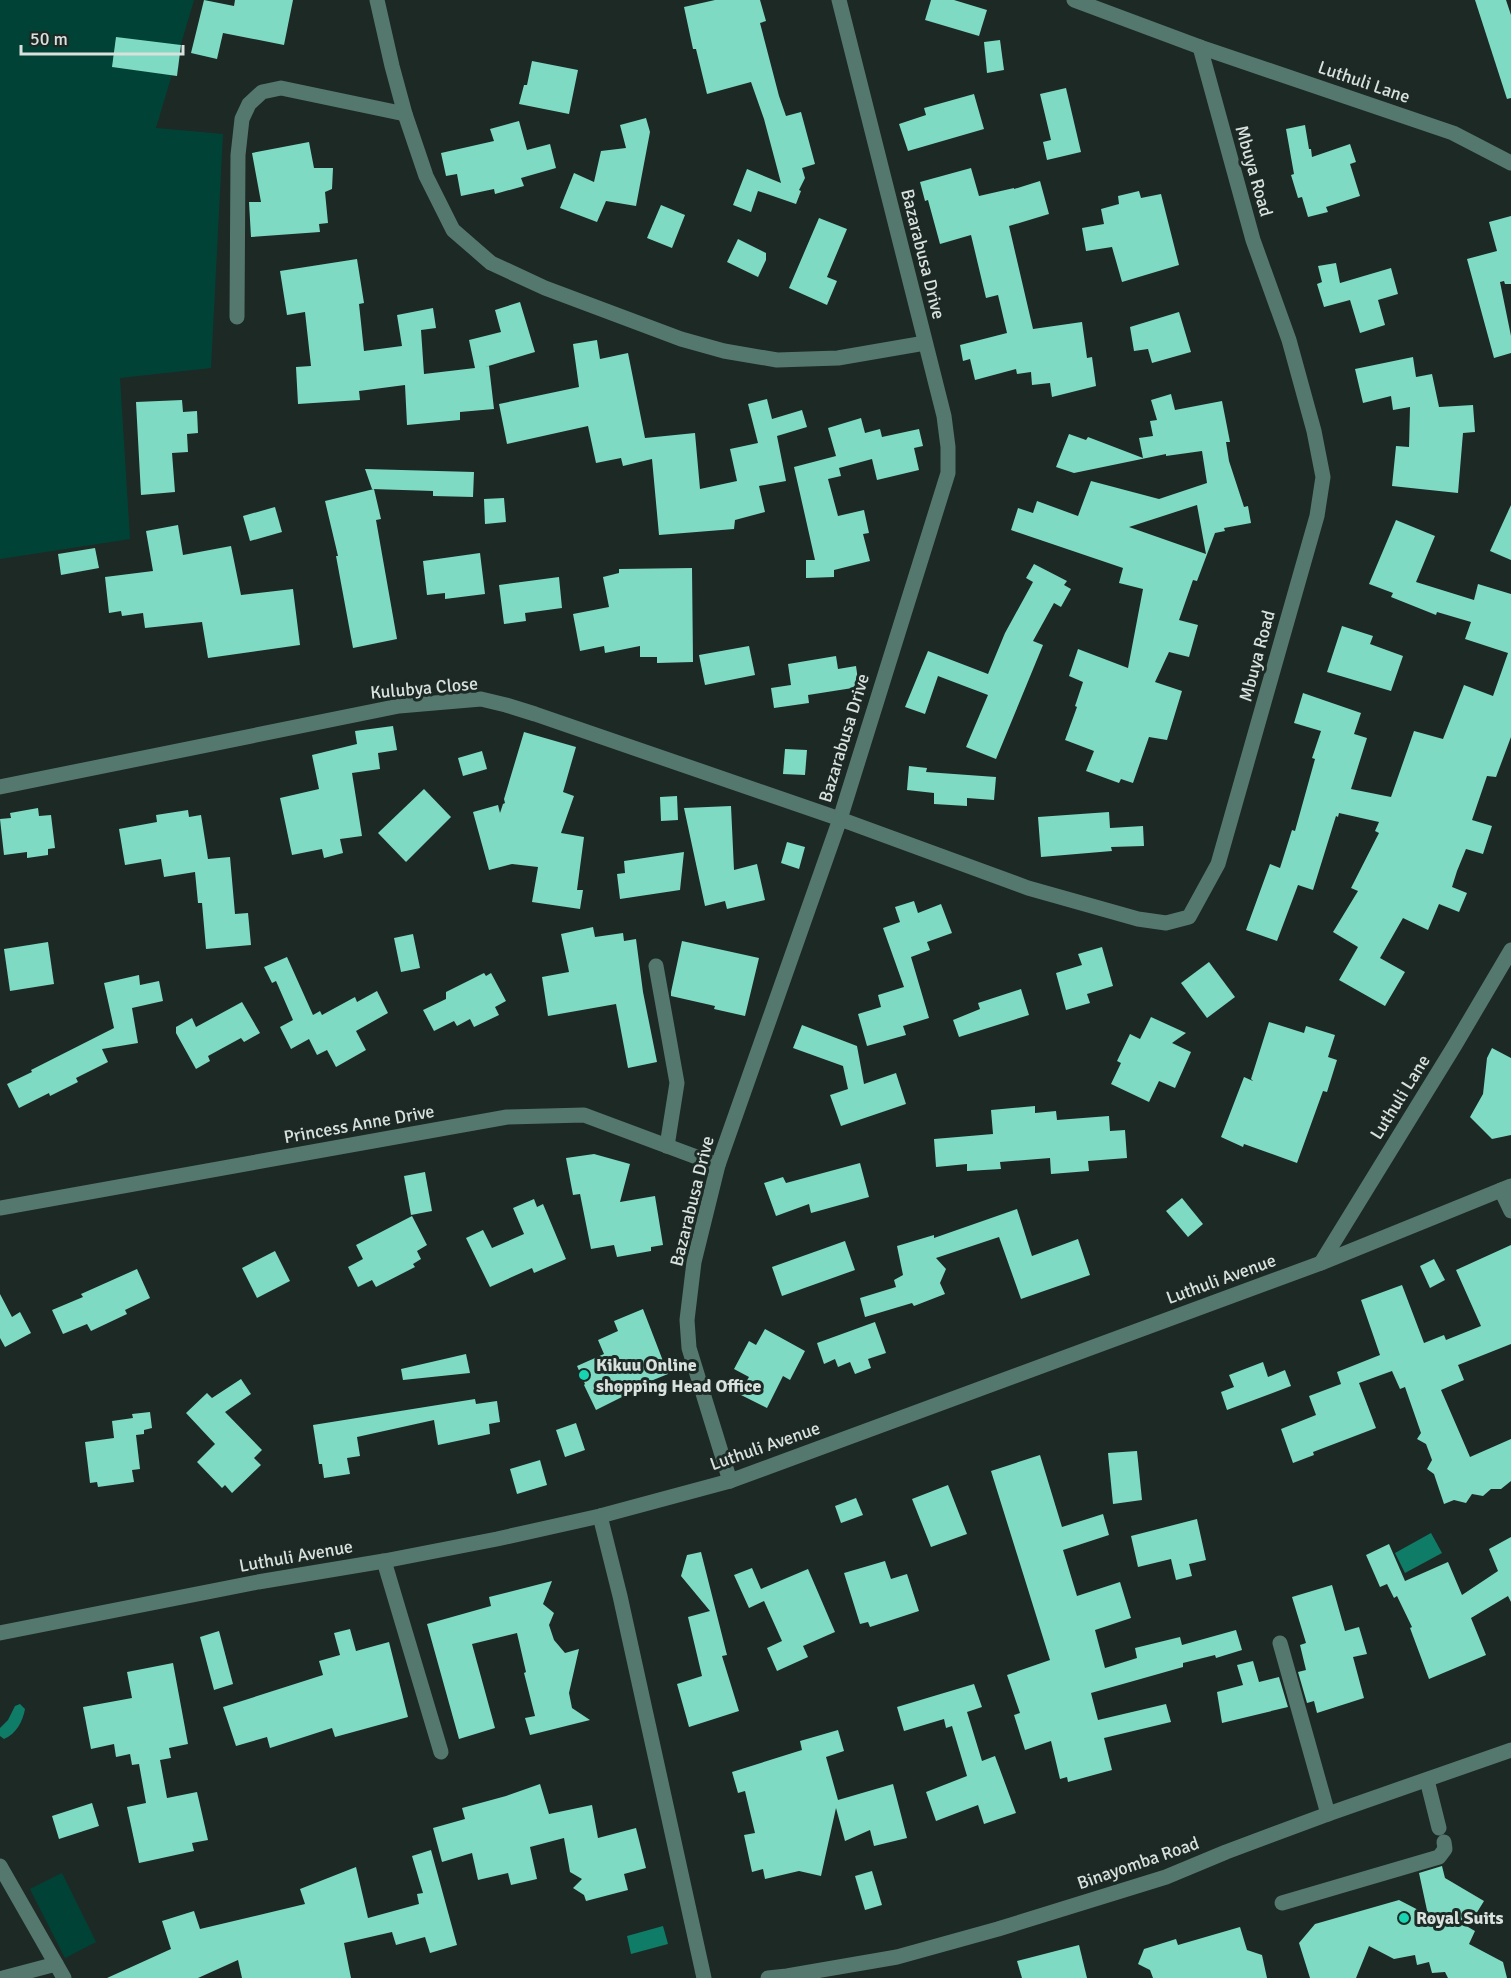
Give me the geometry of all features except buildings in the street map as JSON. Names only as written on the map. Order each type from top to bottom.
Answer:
[{"type":"street","points":[[377,0],[405,114],[426,176],[453,230],[491,263],[545,288],[681,339],[724,351],[777,360],[838,358],[925,343]]},
{"type":"street","name":"Bazarabusa Drive","points":[[730,1481],[689,1348],[687,1320],[694,1262],[718,1165],[840,819],[948,473],[948,447],[944,416],[839,0]]},
{"type":"street","name":"Luthuli Lane","points":[[1074,0],[1200,47],[1453,133],[1511,163]]},
{"type":"street","name":"Mbuya Road","points":[[840,819],[1028,888],[1138,919],[1166,923],[1189,917],[1218,864],[1317,516],[1323,477],[1314,431],[1289,340],[1253,240],[1200,47]]},
{"type":"street","points":[[237,317],[238,155],[242,119],[249,104],[262,92],[281,88],[405,114]]},
{"type":"street","name":"Kulubya Close","points":[[0,787],[399,706],[481,699],[535,714],[840,819]]},
{"type":"street","name":"Luthuli Lane","points":[[1321,1263],[1455,1046],[1511,950]]},
{"type":"street","points":[[657,966],[677,1083],[666,1146]]},
{"type":"street","name":"Princess Anne Drive","points":[[0,1208],[507,1117],[584,1114],[718,1165]]},
{"type":"street","points":[[1506,1188],[1511,1211]]},
{"type":"street","name":"Luthuli Avenue","points":[[0,1633],[258,1582],[497,1539],[600,1516],[730,1481],[1321,1263],[1506,1188]]},
{"type":"street","points":[[600,1516],[620,1596],[704,1978]]},
{"type":"street","points":[[384,1561],[441,1752]]},
{"type":"street","points":[[1280,1643],[1328,1814]]},
{"type":"street","name":"Binayomba Road","points":[[768,1978],[788,1977],[897,1957],[998,1929],[1166,1877],[1328,1814],[1511,1750]]},
{"type":"street","points":[[1282,1903],[1439,1857],[1445,1849],[1427,1780]]},
{"type":"street","points":[[0,1866],[60,1971],[3,1978]]},
{"type":"shaded area","points":[[0,0],[194,0],[156,128],[223,134],[211,368],[120,378],[130,539],[0,559]]},
{"type":"shaded area","points":[[1431,1533],[1442,1553],[1405,1573],[1395,1553]]},
{"type":"shaded area","points":[[20,1704],[25,1709],[23,1718],[12,1734],[4,1739],[0,1736],[0,1728],[8,1720],[15,1706]]},
{"type":"shaded area","points":[[62,1873],[96,1942],[65,1958],[30,1889]]},
{"type":"shaded area","points":[[663,1926],[668,1944],[631,1954],[627,1936]]},
{"type":"place","name":"Kikuu Online shopping Head Office","points":[[584,1375]]},
{"type":"place","name":"Royal Suits","points":[[1404,1918]]}]
